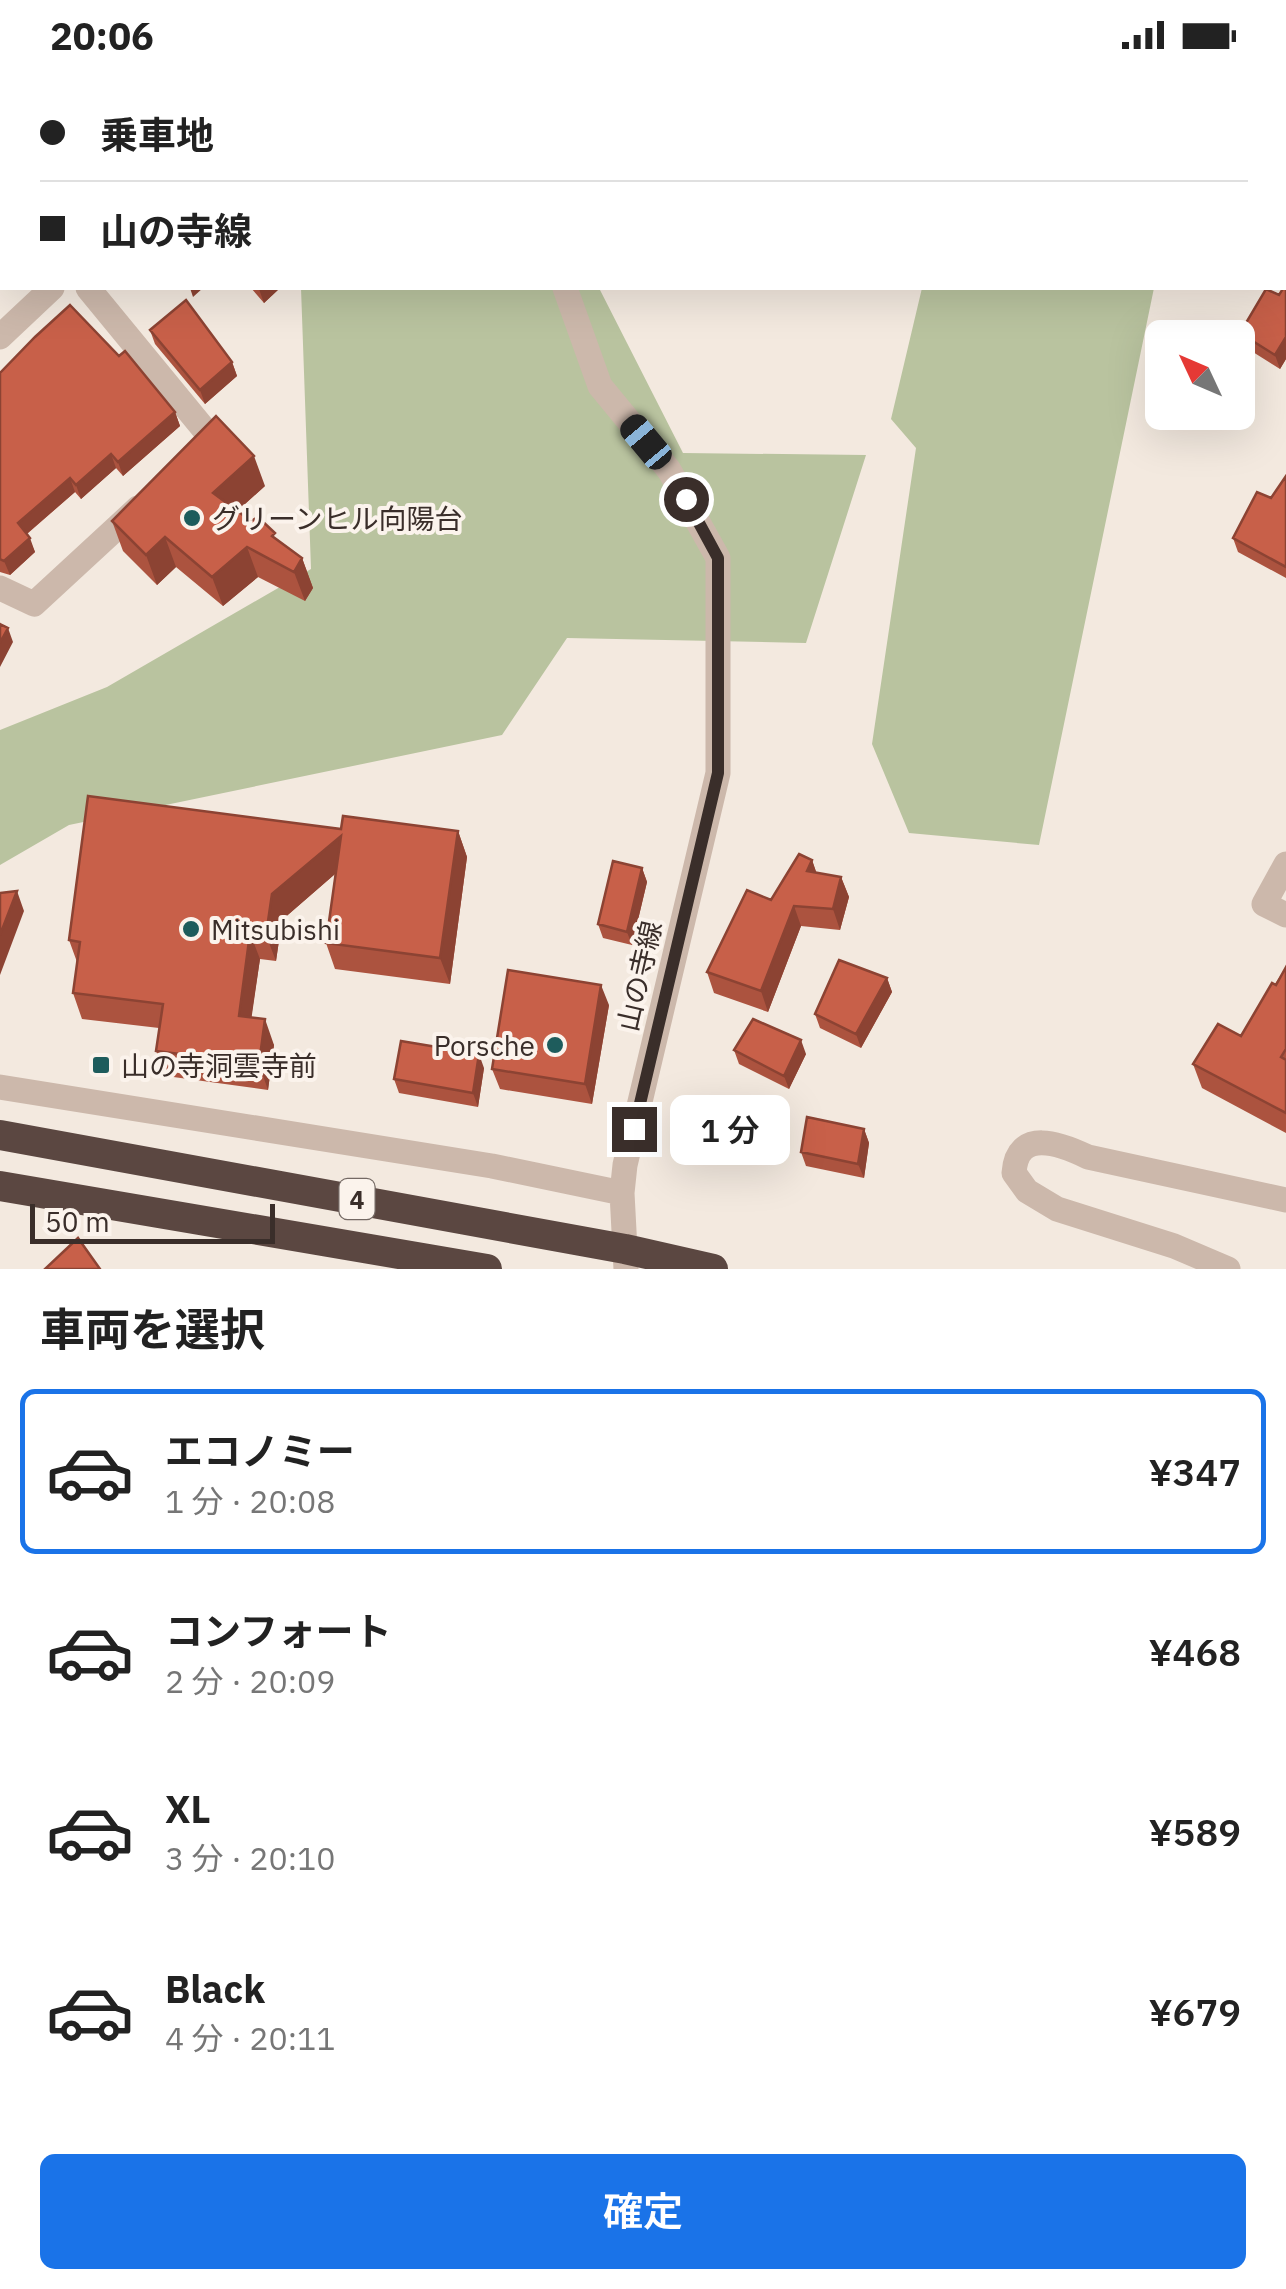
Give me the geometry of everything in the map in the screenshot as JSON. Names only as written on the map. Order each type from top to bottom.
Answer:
[{"type":"highway","name":"4","points":[[0,1134],[625,1259],[712,1269]]},
{"type":"highway","name":"4","points":[[0,1186],[487,1269]]},
{"type":"street","points":[[0,337],[50,290]]},
{"type":"street","points":[[90,290],[212,439],[185,464]]},
{"type":"street","name":"山の寺線","points":[[566,290],[600,386],[669,470],[718,558],[718,773],[626,1165],[622,1193],[625,1259]]},
{"type":"street","points":[[0,588],[34,604],[157,490]]},
{"type":"street","points":[[1286,864],[1264,904],[1286,915]]},
{"type":"street","points":[[0,1087],[492,1166],[622,1193]]},
{"type":"street","points":[[1228,1269],[1174,1246],[1057,1209],[1027,1191],[1014,1172],[1015,1158],[1023,1148],[1039,1143],[1061,1144],[1088,1157],[1286,1200]]},
{"type":"green space","points":[[301,290],[600,290],[683,453],[866,455],[806,643],[567,638],[502,735],[69,825],[0,865],[0,730],[107,687],[311,569]]},
{"type":"green space","points":[[922,290],[1154,290],[1039,845],[909,833],[872,744],[916,448],[891,419]]},
{"type":"building","points":[[1268,290],[1279,295],[1286,290],[1286,337],[1275,355],[1255,342],[1255,320],[1248,320]]},
{"type":"building","points":[[186,300],[232,362],[200,390],[150,330]]},
{"type":"building","points":[[70,305],[119,356],[125,351],[175,412],[118,462],[111,454],[76,485],[70,478],[18,523],[30,538],[4,561],[0,559],[0,373]]},
{"type":"building","points":[[216,416],[254,456],[213,493],[251,521],[258,517],[275,533],[272,536],[302,558],[294,572],[247,547],[212,577],[165,537],[146,555],[112,521]]},
{"type":"building","points":[[1286,476],[1286,567],[1233,538],[1257,492],[1271,498]]},
{"type":"building","points":[[0,624],[8,628],[0,643]]},
{"type":"building","points":[[88,796],[341,829],[343,816],[458,831],[440,958],[326,943],[341,836],[272,894],[266,935],[250,933],[239,1016],[265,1019],[259,1064],[156,1051],[163,1004],[73,993],[80,942],[69,940]]},
{"type":"building","points":[[799,854],[812,860],[807,871],[841,877],[833,909],[794,906],[761,991],[707,972],[747,890],[771,900]]},
{"type":"building","points":[[613,861],[642,868],[627,932],[598,924]]},
{"type":"building","points":[[17,891],[0,935],[0,893]]},
{"type":"building","points":[[839,960],[887,978],[856,1034],[815,1014]]},
{"type":"building","points":[[1286,967],[1286,1049],[1281,1057],[1286,1060],[1286,1113],[1193,1064],[1218,1024],[1241,1036]]},
{"type":"building","points":[[508,970],[601,985],[585,1084],[492,1069]]},
{"type":"building","points":[[753,1019],[801,1040],[784,1076],[734,1050]]},
{"type":"building","points":[[401,1041],[479,1054],[473,1093],[394,1079]]},
{"type":"building","points":[[807,1117],[864,1129],[858,1164],[801,1152]]},
{"type":"building","points":[[78,1238],[100,1269],[45,1269]]},
{"type":"place","name":"グリーンヒル向陽台","points":[[192,518]]},
{"type":"place","name":"Mitsubishi","points":[[191,929]]},
{"type":"place","name":"Porsche","points":[[555,1045]]},
{"type":"place","name":"山の寺洞雲寺前","points":[[101,1065]]},
{"type":"route","points":[[634,1129],[718,773],[718,558],[686,499]]}]
